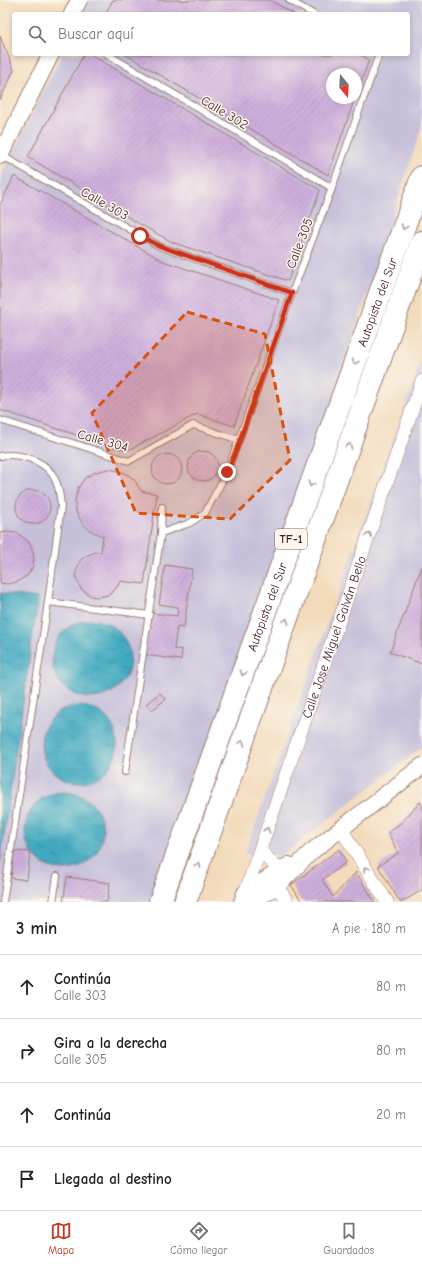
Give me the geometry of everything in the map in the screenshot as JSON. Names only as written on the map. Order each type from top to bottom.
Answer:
[{"type":"highway","name":"Autopista del Sur","points":[[160,902],[422,177]]},
{"type":"highway","name":"Autopista del Sur","points":[[185,902],[422,242]]},
{"type":"street","points":[[73,12],[79,0]]},
{"type":"street","points":[[0,156],[50,56]]},
{"type":"street","name":"Calle Jose Miguel Galván Bello","points":[[245,899],[260,850],[422,381]]},
{"type":"street","points":[[245,899],[277,886],[311,852],[421,771]]},
{"type":"street","points":[[341,829],[387,902]]},
{"type":"street","points":[[260,850],[276,866],[283,868]]},
{"type":"street","points":[[245,899],[283,868],[311,852]]},
{"type":"street","points":[[277,886],[287,902]]},
{"type":"lane","points":[[289,0],[310,12]]},
{"type":"lane","name":"Calle 302","points":[[110,56],[332,188]]},
{"type":"lane","name":"Calle 305","points":[[161,533],[190,523],[205,513],[227,472],[379,56]]},
{"type":"lane","name":"Calle 303","points":[[0,156],[160,246],[292,293]]},
{"type":"lane","name":"Calle 304","points":[[0,420],[129,461],[193,425],[239,440]]},
{"type":"lane","points":[[0,456],[18,456],[43,464],[51,472],[57,482],[60,492],[61,506],[3,902]]},
{"type":"lane","points":[[125,772],[161,533],[162,507]]},
{"type":"lane","points":[[48,602],[149,615]]},
{"type":"lane","points":[[53,902],[57,876]]},
{"type":"highlighted area","points":[[187,312],[265,334],[290,460],[230,519],[136,513],[92,413]]},
{"type":"shaded area","points":[[90,0],[422,0],[422,126],[329,411],[152,902],[0,902],[0,178],[61,56],[410,56],[410,12],[84,12]]},
{"type":"shaded area","points":[[422,360],[422,747],[280,857],[245,854]]},
{"type":"water","points":[[0,593],[38,598],[0,862]]},
{"type":"water","points":[[91,620],[106,623],[118,632],[127,644],[130,659],[127,674],[118,686],[106,695],[91,698],[76,695],[64,686],[55,674],[52,659],[55,644],[64,632],[76,623]]},
{"type":"water","points":[[71,706],[87,706],[100,712],[111,723],[117,736],[115,759],[100,776],[87,782],[71,782],[58,776],[43,759],[41,752],[41,736],[47,723],[64,708]]},
{"type":"water","points":[[64,792],[79,795],[91,804],[100,816],[103,831],[100,846],[91,858],[79,867],[64,870],[49,867],[37,858],[28,846],[25,831],[28,816],[37,804],[49,795]]},
{"type":"building","points":[[113,0],[270,0],[291,12],[106,12]]},
{"type":"building","points":[[0,36],[14,70],[0,100]]},
{"type":"building","points":[[83,56],[93,56],[320,190],[288,281],[174,243],[28,157]]},
{"type":"building","points":[[128,56],[363,56],[369,60],[362,79],[362,68],[326,68],[326,104],[353,104],[328,175]]},
{"type":"building","points":[[14,176],[163,261],[279,300],[234,426],[197,414],[131,449],[119,449],[0,410],[0,205]]},
{"type":"building","points":[[203,451],[214,455],[218,466],[214,477],[203,481],[192,477],[188,466],[192,455]]},
{"type":"building","points":[[167,454],[178,458],[182,469],[178,480],[167,484],[156,480],[152,469],[156,458]]},
{"type":"building","points":[[108,469],[120,471],[130,476],[141,491],[157,494],[144,584],[120,581],[117,587],[109,595],[97,597],[91,596],[81,589],[76,578],[76,572],[80,561],[84,557],[95,552],[101,552],[103,536],[91,531],[82,523],[76,512],[75,500],[78,488],[85,478],[96,472]]},
{"type":"building","points":[[30,490],[36,490],[40,491],[47,497],[50,507],[49,514],[43,521],[36,524],[30,524],[26,523],[19,517],[16,510],[16,504],[17,500],[23,493]]},
{"type":"building","points":[[0,533],[17,533],[28,541],[34,557],[33,566],[28,575],[17,582],[8,584],[0,583]]},
{"type":"building","points":[[165,565],[192,569],[184,628],[177,627],[174,649],[182,650],[181,660],[145,655],[151,613],[177,616],[178,607],[159,604]]},
{"type":"building","points":[[422,566],[422,664],[390,652]]},
{"type":"building","points":[[160,693],[166,699],[151,711],[146,704]]},
{"type":"building","points":[[420,802],[422,805],[422,890],[400,902],[378,866],[398,853],[388,833],[402,822]]},
{"type":"building","points":[[339,849],[346,862],[322,880],[333,897],[356,872],[375,902],[302,902],[291,885]]},
{"type":"building","points":[[14,851],[30,852],[27,880],[11,878]]},
{"type":"building","points":[[67,877],[110,883],[107,902],[63,902]]},
{"type":"route","points":[[140,236],[160,246],[292,293],[236,451],[227,472]]}]
